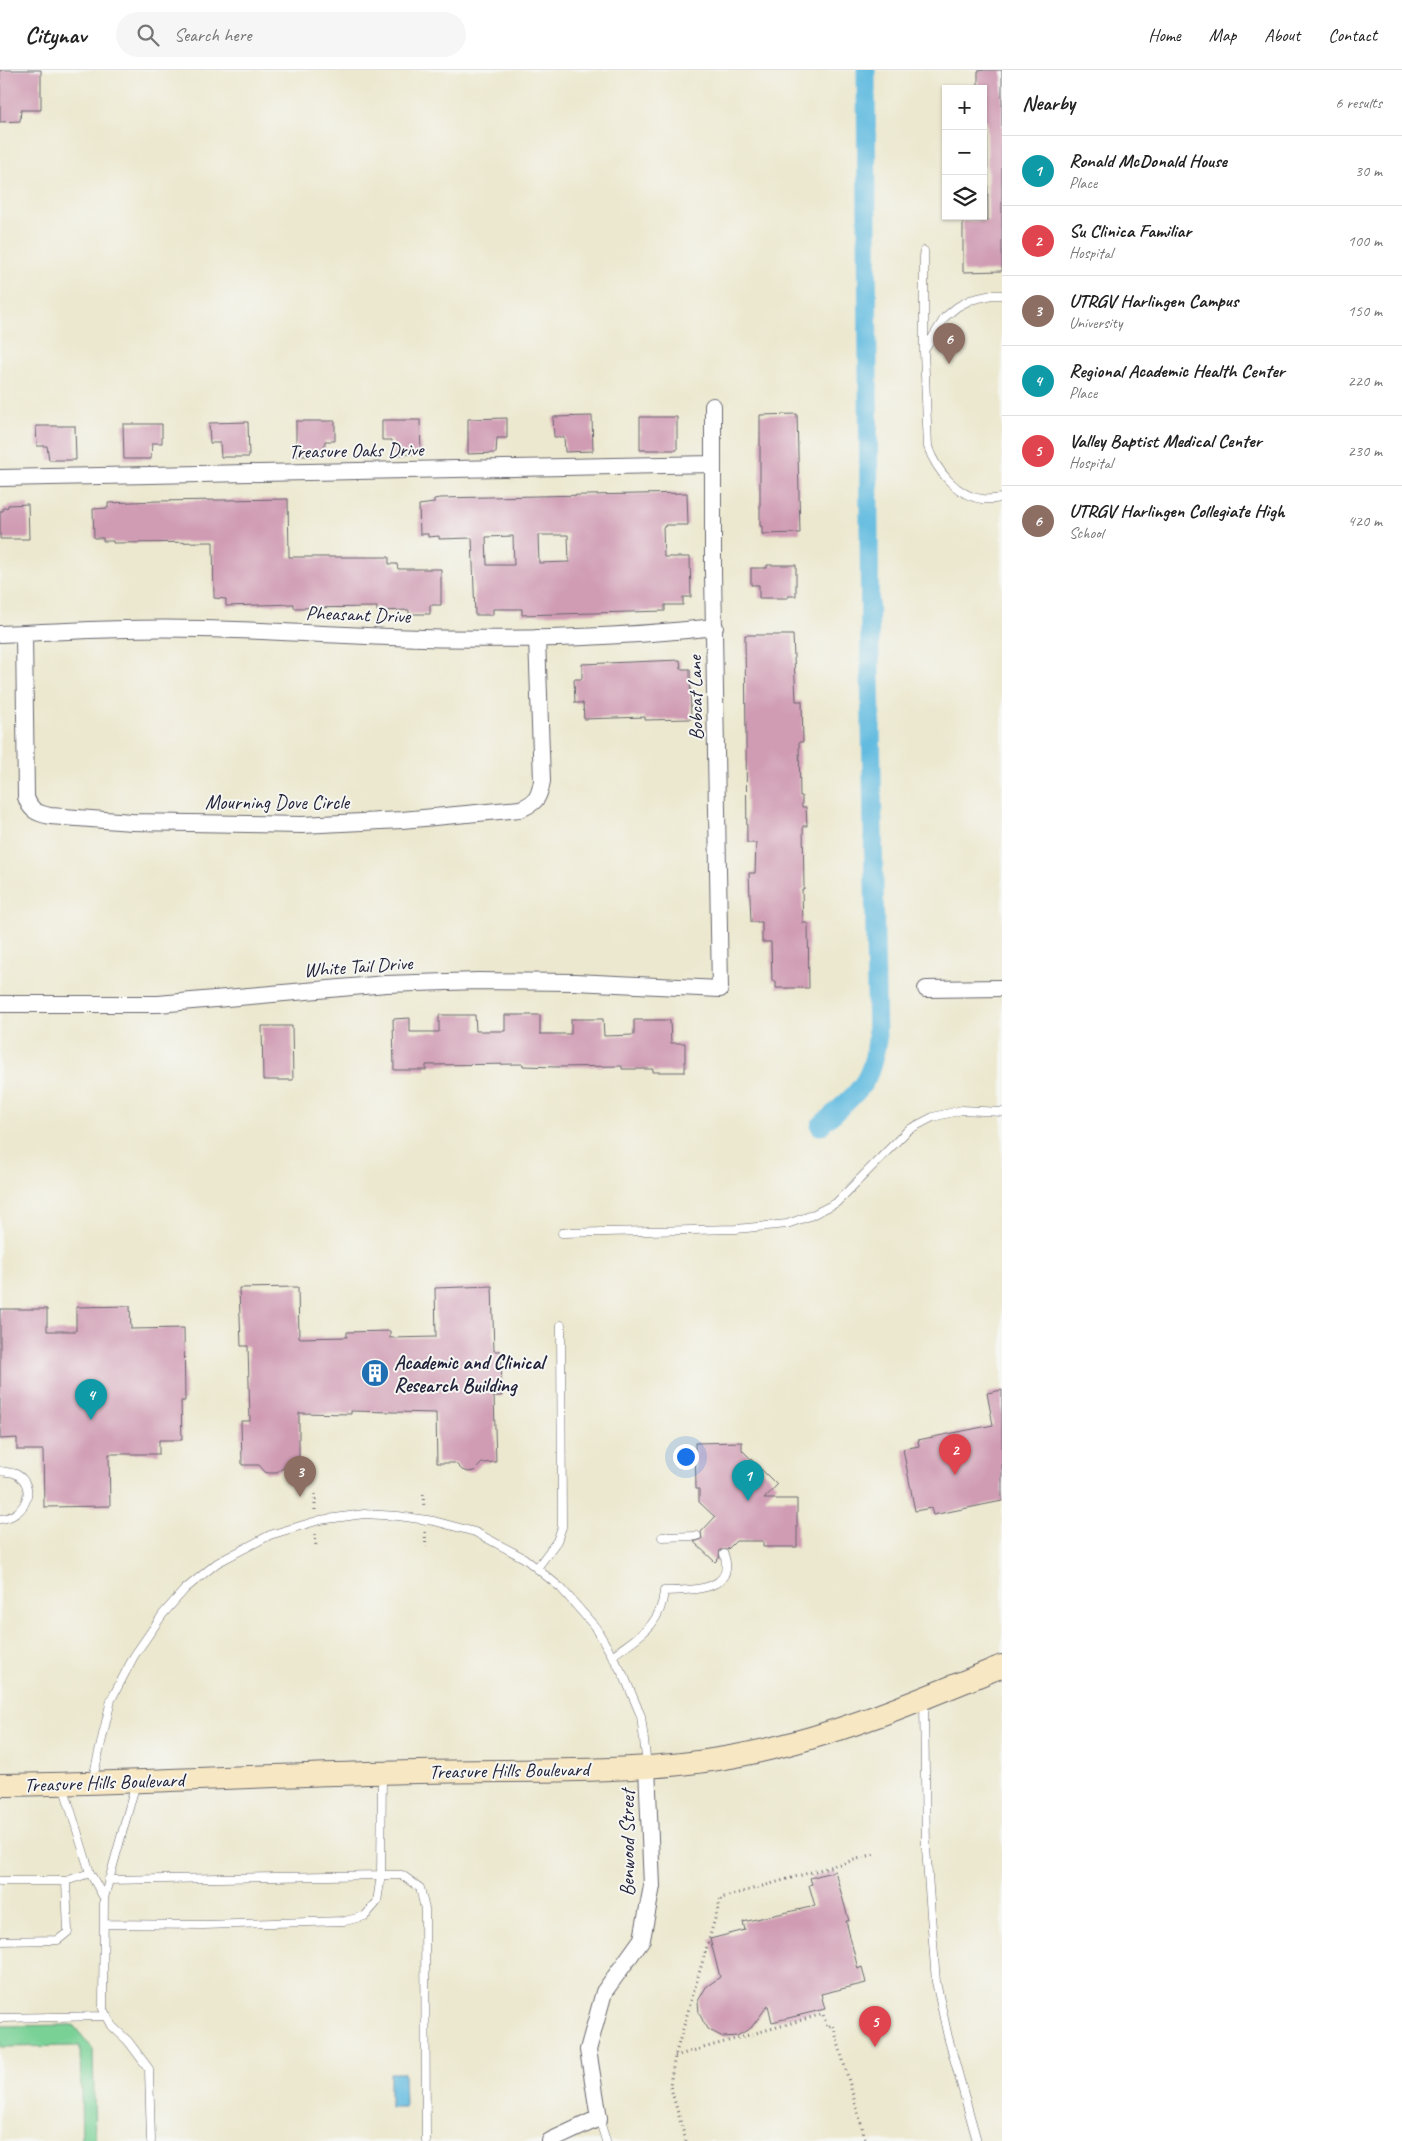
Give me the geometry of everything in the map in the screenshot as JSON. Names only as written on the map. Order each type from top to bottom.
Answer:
[{"type":"street","name":"Bobcat Lane","points":[[713,406],[720,989]]},
{"type":"street","name":"Treasure Oaks Drive","points":[[0,478],[713,464]]},
{"type":"street","name":"Pheasant Drive","points":[[0,634],[104,629],[201,628],[391,637],[537,638],[683,631],[715,627]]},
{"type":"street","name":"Mourning Dove Circle","points":[[24,633],[26,796],[29,808],[38,814],[50,816],[213,824],[358,823],[520,809],[532,804],[540,793],[542,781],[537,638]]},
{"type":"street","name":"White Tail Drive","points":[[0,1004],[158,1004],[386,984],[478,981],[575,982],[720,989]]},
{"type":"street","points":[[926,989],[1002,988]]},
{"type":"street","name":"Treasure Hills Boulevard","points":[[0,1785],[136,1782],[382,1772],[648,1767],[707,1761],[792,1744],[833,1732],[1002,1666]]},
{"type":"street","name":"Benwood Street","points":[[599,2118],[588,2050],[604,1992],[642,1939],[652,1886],[648,1767]]},
{"type":"street","points":[[550,2141],[599,2118]]},
{"type":"lane","points":[[924,251],[924,351],[928,448],[933,461],[952,483],[968,495],[982,499],[1002,498]]},
{"type":"lane","points":[[924,351],[945,317],[957,307],[970,300],[992,295],[1002,295]]},
{"type":"lane","points":[[562,1233],[736,1229],[787,1224],[810,1216],[836,1203],[908,1130],[933,1117],[962,1110],[1002,1112]]},
{"type":"lane","points":[[537,1568],[557,1541],[562,1527],[561,1325]]},
{"type":"lane","points":[[0,1471],[16,1474],[23,1482],[27,1491],[26,1503],[20,1512],[9,1518],[0,1519]]},
{"type":"lane","points":[[91,1783],[111,1700],[134,1656],[163,1614],[185,1589],[217,1563],[270,1535],[320,1520],[364,1514],[434,1521],[475,1532],[524,1558],[561,1588],[596,1628],[625,1678],[641,1716],[648,1767]]},
{"type":"lane","points":[[662,1537],[697,1536]]},
{"type":"lane","points":[[612,1656],[649,1629],[657,1618],[663,1604],[664,1591],[706,1589],[717,1582],[723,1574],[727,1563],[724,1554]]},
{"type":"lane","points":[[924,1698],[926,1848],[936,1982],[948,2037],[977,2141]]},
{"type":"lane","points":[[104,1924],[203,1925],[345,1921],[365,1916],[377,1902],[381,1875],[382,1772]]},
{"type":"lane","points":[[136,1782],[104,1898],[103,2009],[112,2026],[128,2042],[149,2069],[151,2141]]},
{"type":"lane","points":[[63,1784],[90,1873],[104,1898]]},
{"type":"lane","points":[[0,1881],[66,1880],[90,1873]]},
{"type":"lane","points":[[108,1880],[402,1875],[420,1888],[425,1910],[426,2141]]},
{"type":"lane","points":[[0,1941],[58,1940],[68,1932],[66,1880]]},
{"type":"lane","points":[[0,2018],[107,2016]]},
{"type":"lane","points":[[599,2118],[606,2141]]},
{"type":"path","points":[[686,2141],[670,2084],[675,2056],[721,1898],[875,1854]]},
{"type":"path","points":[[675,2056],[823,2014],[827,2026],[833,2025],[866,2141]]},
{"type":"green space","points":[[73,2025],[93,2049],[95,2141],[82,2141],[80,2046],[0,2047],[0,2026]]},
{"type":"water","points":[[390,2073],[404,2073],[405,2107],[390,2107]]},
{"type":"building","points":[[0,70],[41,70],[41,110],[21,110],[20,121],[0,122]]},
{"type":"building","points":[[1002,70],[1002,271],[963,272],[963,221],[988,221],[987,85],[978,85],[978,71]]},
{"type":"building","points":[[797,414],[800,533],[762,534],[762,526],[760,526],[760,415]]},
{"type":"building","points":[[592,416],[593,451],[565,452],[564,437],[554,437],[553,417]]},
{"type":"building","points":[[640,417],[677,417],[677,450],[640,450]]},
{"type":"building","points":[[507,418],[507,438],[497,438],[496,453],[468,454],[468,419]]},
{"type":"building","points":[[382,420],[420,420],[421,454],[393,455],[392,440],[382,440]]},
{"type":"building","points":[[296,421],[335,421],[335,441],[325,441],[324,456],[296,456]]},
{"type":"building","points":[[248,422],[249,457],[221,457],[220,443],[210,443],[209,423]]},
{"type":"building","points":[[123,424],[162,424],[162,443],[152,443],[151,459],[124,459]]},
{"type":"building","points":[[36,426],[75,426],[76,460],[49,460],[47,446],[37,446]]},
{"type":"building","points":[[687,493],[688,525],[665,525],[663,527],[664,557],[690,557],[691,597],[683,597],[683,605],[665,605],[665,611],[522,615],[522,609],[493,609],[493,615],[475,615],[472,538],[439,539],[439,536],[428,537],[428,534],[420,534],[419,505],[434,503],[434,499]],"holes":[[[538,535],[568,535],[569,562],[539,563]],[[513,536],[514,565],[487,565],[486,537]]]},
{"type":"building","points":[[288,499],[289,557],[389,557],[389,564],[397,564],[398,569],[441,569],[441,605],[430,605],[430,614],[409,614],[409,610],[377,611],[377,607],[294,608],[294,604],[226,606],[226,599],[214,598],[213,542],[113,543],[113,541],[103,541],[103,538],[94,538],[93,509],[108,508],[108,503]]},
{"type":"building","points":[[28,504],[29,539],[0,539],[0,511],[3,511],[3,508],[8,507],[8,505]]},
{"type":"building","points":[[767,565],[796,565],[796,596],[788,596],[788,598],[759,598],[759,585],[751,585],[751,568],[767,568]]},
{"type":"building","points":[[745,635],[793,635],[796,701],[802,701],[803,742],[799,742],[800,796],[802,796],[802,807],[806,807],[807,826],[803,826],[804,889],[802,889],[803,923],[808,923],[809,988],[776,988],[776,981],[772,981],[771,942],[762,942],[762,922],[751,922],[749,873],[755,873],[756,843],[747,843]]},
{"type":"building","points":[[680,660],[681,669],[690,669],[691,719],[645,720],[645,717],[584,719],[583,703],[575,703],[574,679],[582,679],[582,664]]},
{"type":"building","points":[[439,1015],[475,1015],[476,1031],[505,1031],[505,1015],[540,1015],[540,1034],[571,1034],[571,1019],[603,1019],[604,1036],[634,1035],[634,1020],[670,1020],[671,1043],[685,1043],[685,1072],[653,1072],[653,1069],[622,1069],[622,1066],[556,1067],[523,1066],[523,1064],[426,1065],[426,1070],[394,1070],[393,1019],[410,1018],[410,1032],[439,1032]]},
{"type":"building","points":[[262,1026],[292,1026],[293,1080],[263,1080]]},
{"type":"building","name":"Academic and Clinical Research Building","points":[[492,1286],[494,1351],[501,1351],[502,1396],[494,1396],[496,1462],[482,1463],[474,1471],[468,1472],[462,1470],[455,1463],[437,1463],[436,1413],[351,1411],[351,1414],[299,1413],[299,1467],[285,1467],[275,1473],[269,1473],[265,1472],[259,1465],[242,1465],[241,1421],[250,1421],[248,1346],[241,1346],[239,1288],[298,1287],[299,1338],[347,1337],[347,1332],[390,1331],[390,1338],[436,1337],[435,1288]]},
{"type":"building","points":[[130,1306],[131,1329],[184,1328],[185,1401],[181,1401],[182,1440],[159,1440],[159,1454],[109,1454],[110,1506],[44,1507],[43,1450],[17,1450],[17,1438],[0,1439],[0,1309],[47,1309],[47,1331],[76,1331],[76,1307]]},
{"type":"building","points":[[1002,1390],[1002,1501],[933,1515],[931,1508],[915,1511],[903,1449],[919,1446],[918,1440],[993,1425],[987,1393]]},
{"type":"building","points":[[742,1442],[742,1450],[777,1485],[764,1499],[797,1499],[797,1547],[763,1547],[763,1541],[736,1541],[727,1550],[720,1550],[719,1558],[715,1562],[694,1542],[702,1539],[701,1532],[715,1517],[699,1502],[699,1489],[696,1489],[695,1443]]},
{"type":"building","points":[[835,1871],[849,1921],[846,1921],[858,1969],[862,1967],[866,1983],[821,1994],[825,2009],[772,2022],[768,2005],[751,2028],[737,2036],[723,2037],[707,2029],[699,2013],[698,2001],[706,1987],[720,1977],[710,1939],[745,1930],[743,1922],[815,1906],[809,1885],[812,1884],[810,1878]]},
{"type":"waterway","points":[[820,1126],[853,1096],[864,1082],[871,1067],[877,1041],[870,671],[866,70]]},
{"type":"place","name":"UTRGV Harlingen Collegiate High","points":[[949,364]]},
{"type":"place","name":"Academic and Clinical Research Building","points":[[375,1373]]},
{"type":"place","name":"Regional Academic Health Center","points":[[91,1420]]},
{"type":"place","name":"Su Clinica Familiar","points":[[955,1475]]},
{"type":"place","name":"UTRGV Harlingen Campus","points":[[300,1497]]},
{"type":"place","name":"Ronald McDonald House","points":[[748,1501]]},
{"type":"place","name":"Valley Baptist Medical Center","points":[[875,2047]]}]
